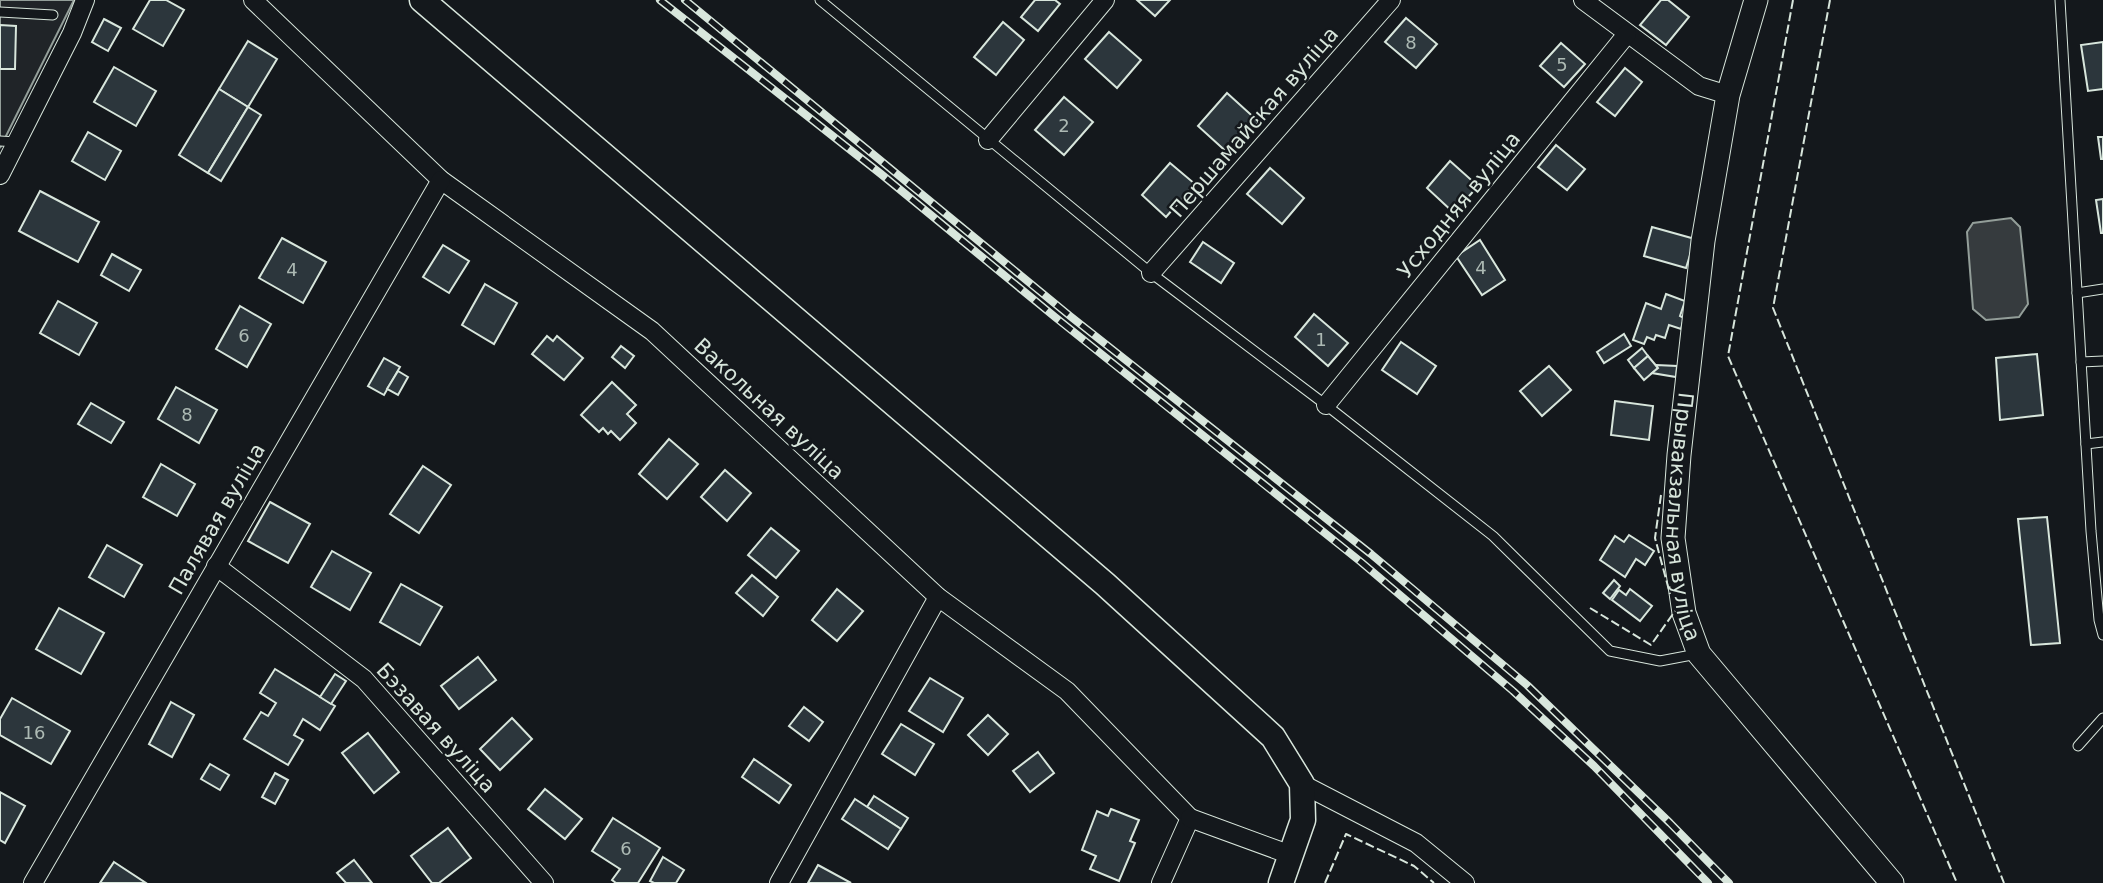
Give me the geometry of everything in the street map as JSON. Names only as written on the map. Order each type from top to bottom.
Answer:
[{"type":"main road","points":[[422,0],[1105,584],[1273,737],[1302,784],[1303,820],[1281,883]]},
{"type":"street","points":[[0,175],[8,141],[72,33],[85,0]]},
{"type":"street","name":"Вакольная вуліца","points":[[253,0],[442,180],[652,331],[938,597],[1066,691],[1190,818]]},
{"type":"street","points":[[988,140],[1105,0]]},
{"type":"street","name":"Першамайская вуліца","points":[[1151,273],[1391,0]]},
{"type":"street","points":[[1583,0],[1699,86],[1728,95]]},
{"type":"street","name":"Прывакзальная вуліца","points":[[1756,0],[1728,95],[1703,241],[1679,455],[1673,538],[1684,613],[1699,654],[1892,883]]},
{"type":"street","name":"Усходняя вуліца","points":[[1326,404],[1627,34]]},
{"type":"street","name":"Палявая вуліца","points":[[33,883],[442,180]]},
{"type":"street","name":"Бэзавая вуліца","points":[[216,566],[364,679],[544,883]]},
{"type":"street","points":[[779,883],[938,597]]},
{"type":"street","points":[[1302,784],[1416,843],[1465,883]]},
{"type":"street","points":[[1161,883],[1190,818],[1291,855]]},
{"type":"lane","points":[[820,0],[1151,273],[1326,404],[1493,536],[1610,651],[1660,661],[1699,654]]},
{"type":"lane","points":[[2060,0],[2086,444],[2099,620],[2103,635]]},
{"type":"lane","points":[[0,12],[53,15]]},
{"type":"lane","points":[[2077,293],[2103,289]]},
{"type":"lane","points":[[2081,362],[2103,360]]},
{"type":"lane","points":[[2086,444],[2103,442]]},
{"type":"lane","points":[[2078,746],[2103,718]]},
{"type":"shaded area","points":[[0,0],[74,0],[0,148]]},
{"type":"shaded area","points":[[2011,218],[2020,227],[2028,304],[2019,317],[1986,320],[1973,309],[1967,232],[1973,223]]},
{"type":"building","points":[[150,0],[166,0],[184,10],[163,46],[133,29]]},
{"type":"building","points":[[1035,0],[1055,0],[1060,4],[1038,31],[1021,17]]},
{"type":"building","points":[[1137,0],[1170,0],[1155,16]]},
{"type":"building","points":[[1661,0],[1668,0],[1689,17],[1666,45],[1640,25]]},
{"type":"building","points":[[1406,18],[1437,44],[1416,68],[1385,42]]},
{"type":"building","points":[[104,19],[121,28],[108,51],[92,42]]},
{"type":"building","points":[[1003,22],[1024,40],[996,75],[974,57]]},
{"type":"building","points":[[0,25],[16,26],[15,69],[0,69]]},
{"type":"building","points":[[1109,32],[1141,60],[1117,88],[1085,59]]},
{"type":"building","points":[[248,41],[277,59],[248,107],[219,89]]},
{"type":"building","points":[[2103,42],[2103,89],[2088,91],[2081,45]]},
{"type":"building","points":[[1561,43],[1585,64],[1564,87],[1540,66]]},
{"type":"building","points":[[114,67],[156,91],[136,126],[94,102]]},
{"type":"building","points":[[1625,68],[1642,82],[1615,116],[1597,102]]},
{"type":"building","points":[[219,89],[248,107],[208,173],[179,155]]},
{"type":"building","points":[[1227,93],[1259,122],[1230,155],[1198,126]]},
{"type":"building","points":[[1064,97],[1093,122],[1064,155],[1035,130]]},
{"type":"building","points":[[248,107],[261,115],[221,181],[208,173]]},
{"type":"building","points":[[88,132],[121,151],[105,180],[72,161]]},
{"type":"building","points":[[2098,137],[2103,137],[2103,159],[2101,159]]},
{"type":"building","points":[[1556,145],[1585,169],[1567,190],[1538,167]]},
{"type":"building","points":[[1450,161],[1478,186],[1454,213],[1427,188]]},
{"type":"building","points":[[1170,163],[1195,184],[1166,217],[1142,195]]},
{"type":"building","points":[[1270,168],[1304,198],[1282,224],[1247,194]]},
{"type":"building","points":[[40,191],[99,222],[78,262],[19,231]]},
{"type":"building","points":[[2103,199],[2103,233],[2101,233],[2096,200]]},
{"type":"building","points":[[1652,227],[1695,239],[1686,268],[1644,256]]},
{"type":"building","points":[[282,238],[326,262],[303,303],[259,278]]},
{"type":"building","points":[[1480,240],[1505,280],[1482,295],[1456,256]]},
{"type":"building","points":[[1203,242],[1234,263],[1221,283],[1190,262]]},
{"type":"building","points":[[443,245],[469,261],[449,293],[423,277]]},
{"type":"building","points":[[112,254],[141,270],[129,291],[101,275]]},
{"type":"building","points":[[485,284],[517,303],[494,344],[462,325]]},
{"type":"building","points":[[1666,294],[1685,301],[1680,316],[1684,318],[1681,329],[1669,325],[1665,338],[1656,335],[1654,340],[1647,337],[1644,344],[1633,340],[1646,303],[1661,309]]},
{"type":"building","points":[[58,301],[97,323],[79,355],[40,333]]},
{"type":"building","points":[[240,306],[271,324],[247,367],[216,349]]},
{"type":"building","points":[[1314,314],[1348,343],[1328,366],[1295,337]]},
{"type":"building","points":[[1624,334],[1631,346],[1604,363],[1597,352]]},
{"type":"building","points":[[547,336],[553,341],[557,336],[583,358],[564,380],[532,354]]},
{"type":"building","points":[[1401,342],[1436,366],[1417,394],[1382,370]]},
{"type":"building","points":[[621,346],[634,356],[625,368],[612,357]]},
{"type":"building","points":[[1642,348],[1648,356],[1634,368],[1628,360]]},
{"type":"building","points":[[2037,354],[2043,415],[2000,420],[1996,358]]},
{"type":"building","points":[[1648,356],[1658,368],[1644,380],[1634,368]]},
{"type":"building","points":[[384,358],[400,367],[384,395],[368,386]]},
{"type":"building","points":[[1656,365],[1677,366],[1676,377],[1652,373],[1658,368]]},
{"type":"building","points":[[1549,366],[1571,390],[1542,416],[1520,391]]},
{"type":"building","points":[[398,371],[408,377],[398,395],[387,389]]},
{"type":"building","points":[[612,382],[636,405],[627,414],[636,423],[620,440],[611,431],[608,434],[603,428],[599,432],[581,415]]},
{"type":"building","points":[[176,387],[217,410],[199,443],[158,419]]},
{"type":"building","points":[[1615,401],[1653,406],[1649,440],[1611,435]]},
{"type":"building","points":[[91,403],[124,422],[111,443],[78,424]]},
{"type":"building","points":[[669,439],[698,464],[667,499],[639,474]]},
{"type":"building","points":[[161,464],[195,484],[177,516],[143,497]]},
{"type":"building","points":[[423,466],[451,485],[419,533],[390,514]]},
{"type":"building","points":[[725,470],[751,493],[727,521],[701,497]]},
{"type":"building","points":[[270,502],[310,524],[288,563],[248,541]]},
{"type":"building","points":[[2047,517],[2060,643],[2031,645],[2018,519]]},
{"type":"building","points":[[771,528],[799,551],[776,578],[748,555]]},
{"type":"building","points":[[1629,535],[1654,551],[1645,565],[1636,559],[1625,577],[1600,560],[1615,536],[1624,542]]},
{"type":"building","points":[[107,545],[142,565],[124,597],[89,577]]},
{"type":"building","points":[[332,551],[371,573],[350,610],[311,587]]},
{"type":"building","points":[[752,575],[778,597],[763,616],[736,593]]},
{"type":"building","points":[[1614,580],[1620,586],[1610,599],[1603,593]]},
{"type":"building","points":[[401,584],[442,607],[420,645],[380,622]]},
{"type":"building","points":[[837,589],[863,611],[837,641],[812,620]]},
{"type":"building","points":[[1630,589],[1652,606],[1640,621],[1612,600],[1619,590],[1626,595]]},
{"type":"building","points":[[59,608],[104,633],[81,674],[36,649]]},
{"type":"building","points":[[478,657],[496,680],[459,709],[441,686]]},
{"type":"building","points":[[275,669],[335,706],[320,730],[303,719],[294,735],[303,740],[288,765],[244,739],[261,712],[268,716],[276,703],[260,693]]},
{"type":"building","points":[[335,674],[346,681],[331,704],[320,697]]},
{"type":"building","points":[[930,678],[963,698],[943,732],[909,711]]},
{"type":"building","points":[[12,698],[70,731],[51,764],[0,735],[0,719]]},
{"type":"building","points":[[171,702],[194,715],[172,757],[149,744]]},
{"type":"building","points":[[804,707],[823,722],[809,741],[789,726]]},
{"type":"building","points":[[988,715],[1008,734],[988,755],[968,735]]},
{"type":"building","points":[[512,718],[532,739],[500,770],[480,749]]},
{"type":"building","points":[[901,724],[934,744],[915,775],[882,754]]},
{"type":"building","points":[[368,733],[399,772],[374,793],[342,753]]},
{"type":"building","points":[[1038,752],[1054,773],[1030,792],[1013,771]]},
{"type":"building","points":[[754,759],[791,785],[779,803],[742,777]]},
{"type":"building","points":[[210,764],[229,775],[220,790],[201,779]]},
{"type":"building","points":[[275,773],[288,780],[275,804],[262,797]]},
{"type":"building","points":[[545,789],[582,819],[565,839],[528,809]]},
{"type":"building","points":[[0,792],[25,806],[5,843],[0,840]]},
{"type":"building","points":[[874,796],[908,818],[901,829],[867,807]]},
{"type":"building","points":[[855,799],[901,829],[888,849],[842,819]]},
{"type":"building","points":[[1111,809],[1139,820],[1130,841],[1135,843],[1119,881],[1090,869],[1096,856],[1082,850],[1097,811],[1108,816]]},
{"type":"building","points":[[613,818],[660,848],[638,883],[616,883],[612,880],[620,869],[592,851]]},
{"type":"building","points":[[448,828],[471,858],[439,883],[432,883],[411,856]]},
{"type":"building","points":[[663,857],[684,870],[676,883],[650,881]]},
{"type":"building","points":[[354,860],[372,883],[346,883],[337,873]]},
{"type":"building","points":[[114,862],[146,883],[100,883]]},
{"type":"building","points":[[818,865],[851,883],[808,883]]},
{"type":"railway","points":[[660,0],[881,174],[1361,562],[1513,691],[1594,766],[1708,883]]},
{"type":"railway","points":[[685,0],[1070,316],[1371,554],[1527,685],[1729,883]]},
{"type":"fence","points":[[1793,0],[1728,356],[1957,883]]},
{"type":"fence","points":[[1830,0],[1773,308],[2004,883]]},
{"type":"fence","points":[[1661,495],[1655,538],[1670,594]]},
{"type":"fence","points":[[1590,608],[1651,645],[1675,611]]},
{"type":"fence","points":[[1325,883],[1346,834],[1414,866],[1434,883]]}]
